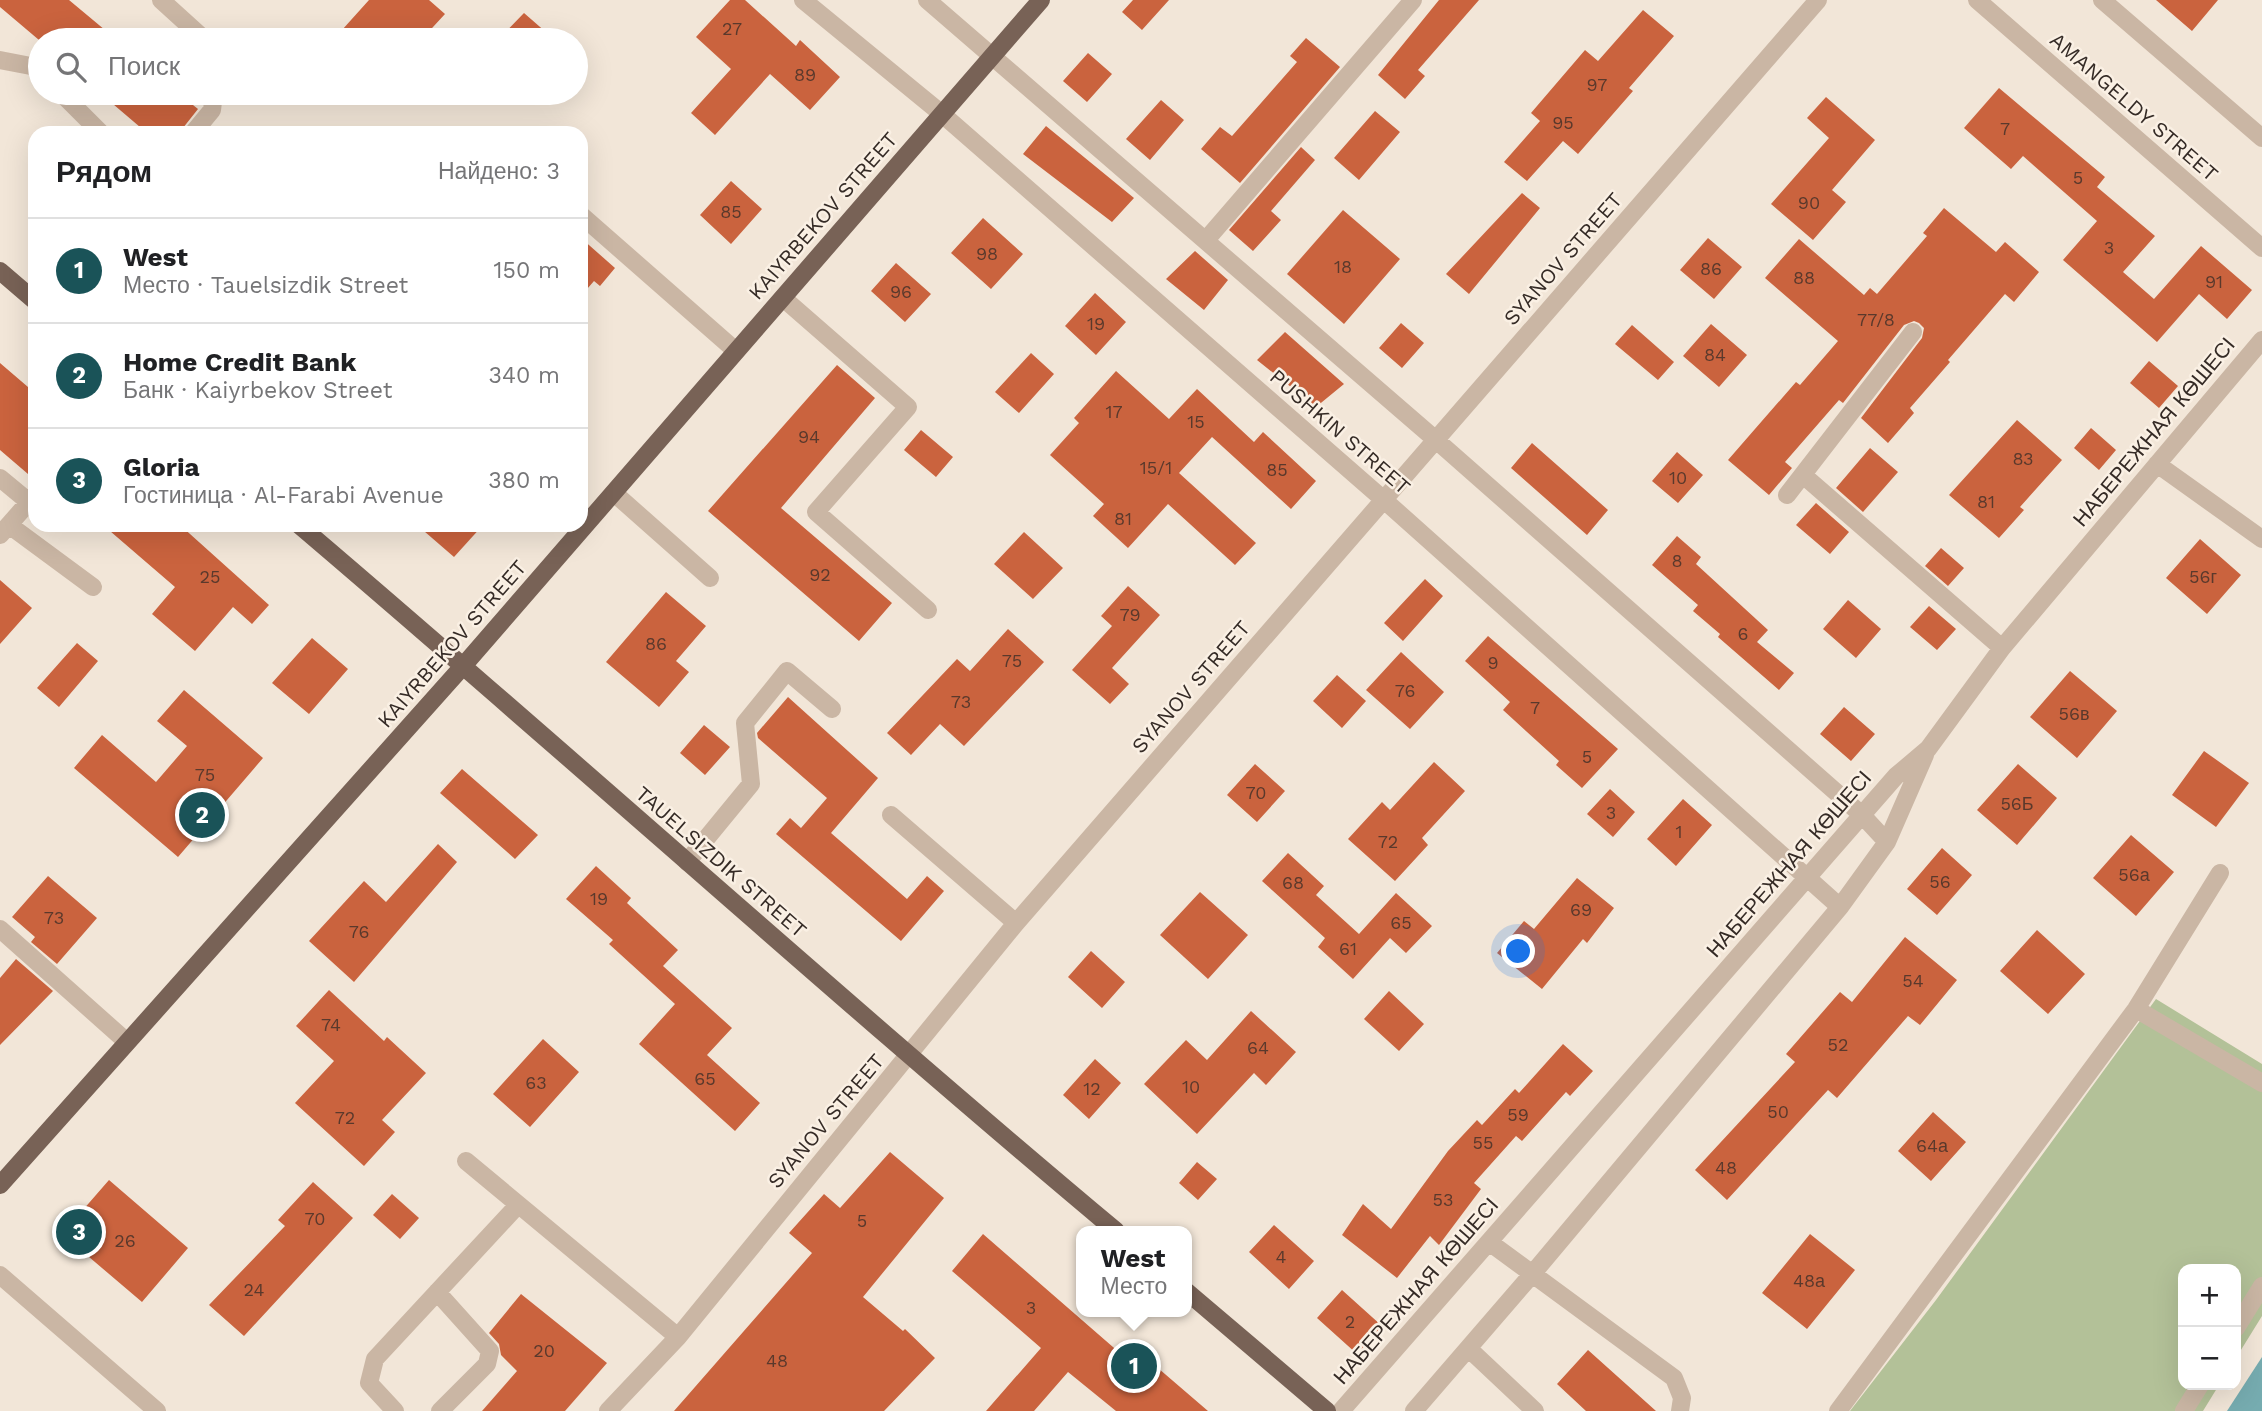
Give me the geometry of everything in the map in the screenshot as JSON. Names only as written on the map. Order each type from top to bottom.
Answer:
[{"type":"main road","name":"KAIYRBEKOV STREET","points":[[588,523],[1041,0]]},
{"type":"main road","points":[[0,271],[28,295]]},
{"type":"main road","name":"TAUELSІZDІK STREET","points":[[307,532],[464,665],[908,1057],[1110,1226]]},
{"type":"main road","name":"KAIYRBEKOV STREET","points":[[0,1185],[580,532]]},
{"type":"main road","points":[[1192,1296],[1327,1411]]},
{"type":"street","points":[[161,0],[192,28]]},
{"type":"street","name":"PUSHKIN STREET","points":[[803,0],[942,114],[1384,499],[1840,907]]},
{"type":"street","points":[[927,0],[1436,440],[1862,816],[1887,842]]},
{"type":"street","points":[[1206,240],[1413,0]]},
{"type":"street","name":"SYANOV STREET","points":[[608,1411],[678,1337],[1016,923],[1818,0]]},
{"type":"street","name":"AMANGELDY STREET","points":[[1977,0],[2262,248]]},
{"type":"street","points":[[2102,0],[2262,138]]},
{"type":"street","points":[[0,60],[28,65]]},
{"type":"street","points":[[73,105],[94,126]]},
{"type":"street","points":[[199,126],[212,110],[213,105]]},
{"type":"street","points":[[588,221],[736,351]]},
{"type":"street","points":[[783,298],[908,407],[816,512],[928,610]]},
{"type":"street","points":[[1787,495],[1913,332]]},
{"type":"street","name":"НАБЕРЕЖНАЯ КӨШЕСІ","points":[[1341,1411],[1896,776],[1928,749],[2002,648],[2262,341]]},
{"type":"street","points":[[2157,464],[2262,539]]},
{"type":"street","points":[[1803,475],[2002,648]]},
{"type":"street","points":[[0,478],[28,496]]},
{"type":"street","points":[[614,493],[710,578]]},
{"type":"street","points":[[28,504],[5,530],[93,587]]},
{"type":"street","points":[[687,862],[751,784],[745,723],[787,671],[832,709]]},
{"type":"street","points":[[1414,1411],[1840,907],[1887,842],[1928,749]]},
{"type":"street","points":[[891,816],[1016,923]]},
{"type":"street","points":[[1838,1411],[2136,1009],[2220,873]]},
{"type":"street","points":[[0,929],[127,1042]]},
{"type":"street","points":[[2136,1009],[2262,1083]]},
{"type":"street","points":[[466,1161],[678,1337]]},
{"type":"street","points":[[395,1411],[369,1382],[375,1359],[519,1205]]},
{"type":"street","points":[[1489,1241],[1674,1378],[1682,1398],[1680,1411]]},
{"type":"street","points":[[0,1275],[157,1411]]},
{"type":"street","points":[[2237,1327],[2262,1286]]},
{"type":"street","points":[[438,1292],[490,1351],[487,1364],[440,1411]]},
{"type":"street","points":[[1469,1349],[1535,1411]]},
{"type":"street","points":[[2184,1411],[2197,1390]]},
{"type":"green space","points":[[2156,999],[2262,1064],[2262,1316],[2241,1350],[2241,1264],[2178,1264],[2178,1390],[2216,1390],[2203,1411],[1850,1411],[1936,1300]]},
{"type":"water","points":[[2262,1357],[2262,1411],[2227,1411]]},
{"type":"building","points":[[0,0],[69,0],[103,28],[28,28],[28,31],[0,7]]},
{"type":"building","points":[[369,0],[429,0],[445,14],[432,28],[344,28]]},
{"type":"building","points":[[730,0],[745,0],[796,46],[800,40],[840,77],[810,110],[770,74],[715,135],[691,113],[731,69],[696,37]]},
{"type":"building","points":[[1133,0],[1169,0],[1142,30],[1122,12]]},
{"type":"building","points":[[1439,0],[1479,0],[1418,70],[1425,76],[1405,99],[1378,75]]},
{"type":"building","points":[[2156,0],[2218,0],[2192,31]]},
{"type":"building","points":[[1643,10],[1674,36],[1629,88],[1633,91],[1578,154],[1563,141],[1527,181],[1504,162],[1540,121],[1531,113],[1585,50],[1598,61]]},
{"type":"building","points":[[524,13],[541,28],[510,28]]},
{"type":"building","points":[[1306,38],[1340,67],[1240,183],[1201,149],[1220,127],[1232,136],[1297,62],[1290,56]]},
{"type":"building","points":[[1088,53],[1112,74],[1087,102],[1063,81]]},
{"type":"building","points":[[1999,88],[2105,177],[2097,187],[2155,236],[2123,272],[2154,299],[2201,246],[2252,290],[2227,319],[2199,294],[2157,342],[2063,260],[2097,221],[2023,156],[2011,169],[1964,128]]},
{"type":"building","points":[[1826,97],[1875,140],[1832,190],[1846,202],[1813,240],[1771,204],[1829,138],[1807,118]]},
{"type":"building","points":[[1161,100],[1184,120],[1150,160],[1126,139]]},
{"type":"building","points":[[114,105],[193,105],[198,109],[185,126],[139,126]]},
{"type":"building","points":[[1375,111],[1400,132],[1359,180],[1334,158]]},
{"type":"building","points":[[1046,126],[1134,198],[1112,222],[1023,154]]},
{"type":"building","points":[[1301,147],[1315,160],[1271,211],[1281,220],[1253,251],[1229,230]]},
{"type":"building","points":[[731,181],[762,209],[731,244],[700,215]]},
{"type":"building","points":[[1522,193],[1540,208],[1469,294],[1446,274]]},
{"type":"building","points":[[1944,208],[1996,252],[2005,242],[2039,272],[2014,302],[2005,294],[1910,408],[1914,413],[1888,443],[1861,418],[1922,338],[1924,328],[1919,323],[1914,321],[1904,325],[1843,403],[1839,400],[1785,462],[1792,468],[1769,495],[1728,460],[1796,382],[1800,385],[1838,341],[1765,278],[1799,239],[1864,295],[1870,288],[1877,294],[1927,236],[1923,233]]},
{"type":"building","points":[[1343,210],[1400,259],[1344,324],[1287,274]]},
{"type":"building","points":[[983,218],[1023,254],[991,289],[951,253]]},
{"type":"building","points":[[1708,238],[1742,267],[1714,299],[1680,270]]},
{"type":"building","points":[[588,244],[615,268],[600,286],[594,281],[588,288]]},
{"type":"building","points":[[1195,251],[1228,280],[1204,310],[1166,279]]},
{"type":"building","points":[[896,263],[931,294],[905,322],[871,291]]},
{"type":"building","points":[[1095,293],[1126,322],[1096,355],[1065,326]]},
{"type":"building","points":[[1401,323],[1424,343],[1402,368],[1379,348]]},
{"type":"building","points":[[1711,324],[1747,355],[1719,387],[1683,356]]},
{"type":"building","points":[[1632,325],[1674,362],[1658,380],[1615,344]]},
{"type":"building","points":[[1285,332],[1344,384],[1316,407],[1257,360]]},
{"type":"building","points":[[1031,353],[1054,374],[1019,413],[995,392]]},
{"type":"building","points":[[2149,361],[2178,386],[2159,408],[2130,383]]},
{"type":"building","points":[[0,363],[28,387],[28,474],[0,450]]},
{"type":"building","points":[[837,365],[875,398],[781,508],[892,603],[859,641],[708,511]]},
{"type":"building","points":[[1116,371],[1169,419],[1197,389],[1254,442],[1263,432],[1316,481],[1291,509],[1212,437],[1179,473],[1256,543],[1235,565],[1168,504],[1128,548],[1093,516],[1104,504],[1050,455],[1079,423],[1074,418]]},
{"type":"building","points":[[2017,420],[2062,460],[2020,507],[2024,510],[1999,538],[1949,495]]},
{"type":"building","points":[[2091,428],[2116,450],[2099,470],[2074,448]]},
{"type":"building","points":[[921,430],[953,457],[936,477],[904,450]]},
{"type":"building","points":[[1532,443],[1608,510],[1587,535],[1511,468]]},
{"type":"building","points":[[1870,448],[1898,472],[1863,512],[1836,488]]},
{"type":"building","points":[[1677,452],[1703,475],[1678,503],[1652,481]]},
{"type":"building","points":[[1816,503],[1849,532],[1830,554],[1796,525]]},
{"type":"building","points":[[111,532],[188,532],[269,605],[252,624],[233,607],[195,651],[152,614],[175,587]]},
{"type":"building","points":[[425,532],[477,532],[454,557]]},
{"type":"building","points":[[1024,532],[1063,568],[1033,599],[994,564]]},
{"type":"building","points":[[1677,536],[1701,557],[1696,564],[1768,630],[1757,642],[1794,673],[1779,690],[1718,637],[1720,634],[1693,611],[1698,605],[1652,565]]},
{"type":"building","points":[[2200,539],[2241,575],[2207,614],[2166,578]]},
{"type":"building","points":[[1941,548],[1964,568],[1948,586],[1925,566]]},
{"type":"building","points":[[1425,579],[1443,596],[1403,641],[1384,623]]},
{"type":"building","points":[[0,580],[32,608],[0,644]]},
{"type":"building","points":[[1128,586],[1160,615],[1112,668],[1129,684],[1110,704],[1072,670],[1112,626],[1101,616]]},
{"type":"building","points":[[666,592],[706,626],[676,661],[689,672],[659,707],[606,662]]},
{"type":"building","points":[[1848,600],[1881,629],[1856,658],[1823,629]]},
{"type":"building","points":[[1929,606],[1956,629],[1937,650],[1910,627]]},
{"type":"building","points":[[1008,629],[1044,662],[964,746],[940,724],[911,755],[887,733],[957,659],[970,671]]},
{"type":"building","points":[[1488,636],[1618,749],[1582,788],[1556,765],[1559,761],[1503,710],[1510,702],[1465,661]]},
{"type":"building","points":[[312,638],[348,669],[309,714],[272,683]]},
{"type":"building","points":[[77,643],[98,661],[59,707],[37,688]]},
{"type":"building","points":[[1401,652],[1444,692],[1410,729],[1366,690]]},
{"type":"building","points":[[2070,671],[2117,711],[2077,758],[2030,717]]},
{"type":"building","points":[[1337,675],[1366,701],[1342,728],[1313,701]]},
{"type":"building","points":[[184,690],[263,758],[178,857],[74,768],[102,735],[156,782],[187,746],[157,721]]},
{"type":"building","points":[[788,697],[878,778],[831,833],[907,899],[927,876],[944,891],[901,941],[776,834],[790,818],[801,828],[827,798],[758,738],[757,733]]},
{"type":"building","points":[[1844,707],[1875,734],[1851,761],[1820,734]]},
{"type":"building","points":[[704,725],[730,747],[705,775],[680,753]]},
{"type":"building","points":[[2204,751],[2249,783],[2216,827],[2172,795]]},
{"type":"building","points":[[1434,762],[1465,791],[1422,838],[1428,845],[1395,881],[1348,839],[1382,802],[1390,810]]},
{"type":"building","points":[[1255,764],[1285,791],[1257,822],[1227,795]]},
{"type":"building","points":[[2018,764],[2057,798],[2017,845],[1977,810]]},
{"type":"building","points":[[462,769],[538,835],[515,859],[440,793]]},
{"type":"building","points":[[1610,789],[1635,812],[1613,837],[1587,814]]},
{"type":"building","points":[[1683,799],[1712,825],[1676,866],[1647,839]]},
{"type":"building","points":[[2131,835],[2174,872],[2136,916],[2093,878]]},
{"type":"building","points":[[438,844],[457,862],[354,982],[309,941],[364,881],[386,902]]},
{"type":"building","points":[[1942,848],[1972,875],[1937,915],[1907,889]]},
{"type":"building","points":[[1288,853],[1324,886],[1316,895],[1359,934],[1396,893],[1432,926],[1406,953],[1390,938],[1353,979],[1318,947],[1325,938],[1262,881]]},
{"type":"building","points":[[596,866],[631,898],[627,903],[678,950],[663,966],[732,1028],[707,1055],[760,1103],[735,1131],[639,1044],[675,1004],[609,944],[613,940],[566,899]]},
{"type":"building","points":[[48,876],[97,918],[57,964],[31,942],[35,937],[12,917]]},
{"type":"building","points":[[1577,878],[1614,908],[1587,943],[1583,939],[1542,989],[1497,953],[1524,921],[1534,929]]},
{"type":"building","points":[[1200,892],[1248,935],[1208,979],[1160,935]]},
{"type":"building","points":[[2037,930],[2085,974],[2048,1014],[2000,971]]},
{"type":"building","points":[[1905,937],[1957,980],[1920,1025],[1908,1016],[1837,1098],[1828,1090],[1727,1200],[1695,1170],[1795,1062],[1786,1054],[1840,992],[1852,1002]]},
{"type":"building","points":[[1091,951],[1125,982],[1102,1008],[1068,977]]},
{"type":"building","points":[[16,959],[53,991],[0,1045],[0,978]]},
{"type":"building","points":[[329,990],[384,1041],[387,1037],[426,1073],[382,1120],[395,1132],[364,1166],[295,1103],[334,1061],[296,1026]]},
{"type":"building","points":[[1389,991],[1424,1024],[1399,1051],[1364,1019]]},
{"type":"building","points":[[1251,1011],[1296,1052],[1266,1085],[1254,1073],[1197,1134],[1144,1084],[1186,1040],[1207,1060]]},
{"type":"building","points":[[543,1039],[579,1072],[530,1127],[493,1094]]},
{"type":"building","points":[[1563,1044],[1593,1071],[1570,1096],[1566,1092],[1522,1141],[1516,1136],[1474,1183],[1481,1189],[1439,1245],[1430,1236],[1397,1278],[1342,1235],[1363,1204],[1391,1229],[1448,1151],[1477,1120],[1482,1125],[1515,1089],[1519,1093]]},
{"type":"building","points":[[1095,1059],[1121,1083],[1089,1119],[1063,1095]]},
{"type":"building","points":[[1933,1112],[1966,1142],[1931,1181],[1898,1151]]},
{"type":"building","points":[[890,1152],[944,1198],[863,1297],[903,1331],[905,1329],[935,1358],[884,1411],[674,1411],[812,1253],[789,1233],[824,1194],[840,1208]]},
{"type":"building","points":[[1197,1162],[1217,1179],[1198,1200],[1179,1183]]},
{"type":"building","points":[[109,1180],[188,1248],[142,1302],[62,1234]]},
{"type":"building","points":[[313,1182],[353,1218],[244,1336],[209,1305],[285,1226],[278,1220]]},
{"type":"building","points":[[392,1194],[419,1218],[400,1239],[373,1215]]},
{"type":"building","points":[[1274,1225],[1314,1261],[1289,1289],[1249,1252]]},
{"type":"building","points":[[983,1234],[1121,1354],[1130,1344],[1208,1411],[1116,1411],[1068,1372],[1034,1411],[986,1411],[1041,1348],[952,1271]]},
{"type":"building","points":[[1810,1234],[1855,1270],[1807,1329],[1762,1293]]},
{"type":"building","points":[[1342,1290],[1382,1326],[1357,1354],[1317,1318]]},
{"type":"building","points":[[521,1294],[607,1363],[565,1411],[482,1411],[517,1371],[501,1355],[499,1344],[489,1333]]},
{"type":"building","points":[[1588,1350],[1656,1411],[1586,1411],[1557,1384]]},
{"type":"place","name":"Home Credit Bank","points":[[202,815]]},
{"type":"place","name":"Gloria","points":[[79,1232]]},
{"type":"place","name":"West","points":[[1134,1366]]}]
